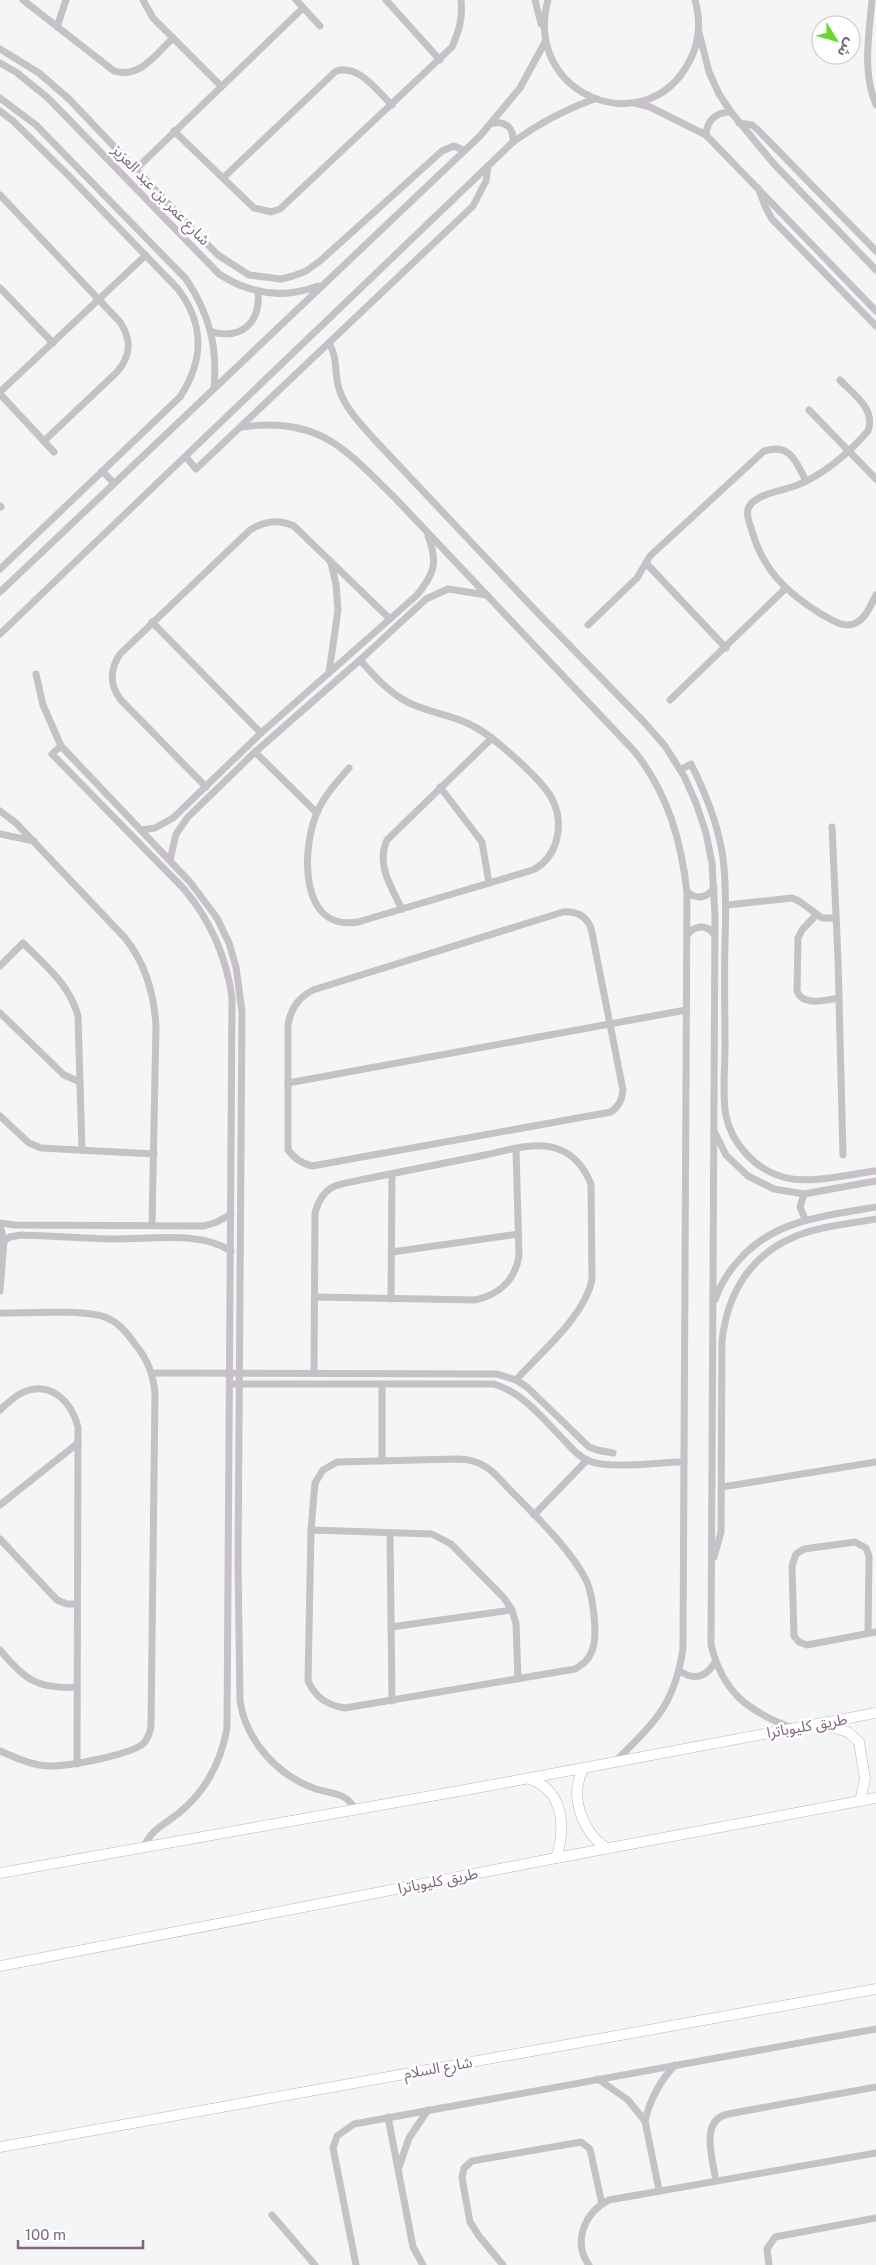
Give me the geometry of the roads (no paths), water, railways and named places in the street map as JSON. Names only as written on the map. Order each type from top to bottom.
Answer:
[{"type":"main road","name":"طريق كليوباترا","points":[[0,1873],[584,1768],[876,1713]]},
{"type":"main road","points":[[819,1724],[848,1732],[859,1742],[866,1779],[860,1801]]},
{"type":"main road","points":[[584,1768],[580,1775],[577,1792],[582,1818],[591,1835],[606,1848]]},
{"type":"main road","points":[[528,1778],[544,1785],[558,1805],[561,1837],[556,1858]]},
{"type":"main road","name":"طريق كليوباترا","points":[[0,1966],[606,1848],[876,1798]]},
{"type":"main road","name":"شارع السلام","points":[[0,2147],[876,1990]]},
{"type":"street","points":[[23,0],[114,71],[121,73],[136,72],[142,68],[173,38]]},
{"type":"street","points":[[57,27],[66,0]]},
{"type":"street","points":[[142,0],[153,18],[221,86]]},
{"type":"street","points":[[296,0],[320,26]]},
{"type":"street","points":[[386,0],[440,60]]},
{"type":"street","points":[[174,131],[254,208],[271,212],[280,209],[452,47],[460,30],[463,12],[462,0]]},
{"type":"street","points":[[535,0],[544,33]]},
{"type":"street","points":[[548,0],[544,14],[544,33],[545,42],[555,66],[572,86],[594,99],[614,103],[634,102],[654,96],[671,86],[685,70],[695,52],[699,32]]},
{"type":"street","points":[[695,0],[699,32],[709,72],[719,94],[731,112],[774,164],[876,270]]},
{"type":"street","points":[[872,0],[867,68],[868,83],[876,105]]},
{"type":"street","points":[[136,170],[174,131],[303,8]]},
{"type":"street","points":[[0,592],[492,123],[520,88],[545,42]]},
{"type":"street","points":[[0,49],[40,73],[69,99],[192,230],[218,255],[239,270],[267,278],[281,279],[306,271],[324,258],[442,151],[454,146],[463,150]]},
{"type":"street","name":"شارع عمر بن عبد العزيز","points":[[0,63],[32,83],[59,109],[219,274],[231,282],[258,292],[291,293],[324,284]]},
{"type":"street","points":[[223,178],[336,71],[349,70],[356,72],[392,105]]},
{"type":"street","points":[[0,98],[36,125],[186,279],[203,306],[212,332],[215,354],[214,388]]},
{"type":"street","points":[[59,109],[69,99]]},
{"type":"street","points":[[2,630],[186,457],[513,142],[538,124],[558,113],[594,99]]},
{"type":"street","points":[[634,102],[666,114],[706,135],[876,311]]},
{"type":"street","points":[[0,111],[13,121],[94,201],[178,289],[190,307],[198,335],[196,367],[180,397],[0,569]]},
{"type":"street","points":[[706,135],[707,128],[713,118],[718,114],[731,112]]},
{"type":"street","points":[[492,123],[498,122],[509,126],[512,131],[513,142]]},
{"type":"street","points":[[739,123],[752,125],[757,129],[876,251]]},
{"type":"street","points":[[186,457],[196,469],[473,206],[486,181],[488,166]]},
{"type":"street","points":[[757,186],[763,203],[772,219],[876,326]]},
{"type":"street","points":[[94,201],[102,193]]},
{"type":"street","points":[[0,195],[120,322],[126,331],[129,342],[127,358],[117,372],[44,441]]},
{"type":"street","points":[[183,238],[192,230]]},
{"type":"street","points":[[54,452],[0,393],[146,255]]},
{"type":"street","points":[[0,288],[53,343]]},
{"type":"street","points":[[212,332],[222,335],[233,334],[243,330],[257,313],[258,292]]},
{"type":"street","points":[[329,343],[335,357],[339,390],[358,419],[535,610],[665,746],[680,770],[696,804],[706,833],[714,887],[711,1646],[715,1662],[730,1688],[751,1709],[792,1729]]},
{"type":"street","points":[[840,380],[866,408],[870,418],[868,431],[825,470],[806,481],[756,500],[748,511],[749,522],[762,559],[786,588],[803,602],[835,622],[846,625],[861,620],[866,615],[876,595]]},
{"type":"street","points":[[809,410],[876,479]]},
{"type":"street","points":[[241,427],[277,424],[299,427],[320,434],[339,445],[426,530],[626,742],[651,775],[664,798],[675,825],[687,892],[683,1649],[680,1671],[669,1700],[661,1714],[648,1730],[615,1762]]},
{"type":"street","points":[[588,625],[637,578],[650,556],[764,451],[781,449],[789,453],[806,481]]},
{"type":"street","points":[[102,471],[114,483]]},
{"type":"street","points":[[206,787],[120,699],[112,685],[112,670],[120,654],[250,530],[260,524],[278,521],[294,526],[390,619]]},
{"type":"street","points":[[141,830],[155,828],[168,822],[261,733],[417,595],[432,572],[435,561],[426,530]]},
{"type":"street","points":[[329,674],[338,610],[336,584],[330,560]]},
{"type":"street","points":[[646,563],[726,648]]},
{"type":"street","points":[[670,700],[786,588]]},
{"type":"street","points":[[170,860],[173,842],[182,824],[255,752],[360,660],[409,614],[436,593],[455,589],[487,595]]},
{"type":"street","points":[[152,622],[261,733]]},
{"type":"street","points":[[349,768],[328,794],[317,813],[309,838],[307,862],[312,895],[320,910],[330,918],[346,923],[358,922],[533,870],[543,864],[554,848],[559,826],[557,812],[548,793],[492,738],[463,721],[402,700],[385,687],[360,660]]},
{"type":"street","points":[[36,674],[43,705],[61,746],[202,895],[217,918],[229,944],[239,979],[242,1012],[238,1563],[242,1712],[256,1742],[278,1768],[306,1785],[346,1797],[355,1809]]},
{"type":"street","points":[[402,909],[384,872],[382,858],[385,845],[395,830],[492,738]]},
{"type":"street","points":[[61,746],[52,754],[184,889],[205,918],[222,952],[230,982],[233,1013],[228,1715],[221,1753],[204,1787],[188,1805],[150,1836],[144,1847]]},
{"type":"street","points":[[255,752],[317,813]]},
{"type":"street","points":[[680,770],[691,764],[711,808],[724,864],[727,905],[726,1115],[731,1132],[740,1147],[752,1160],[765,1170],[781,1177],[798,1181],[876,1171]]},
{"type":"street","points":[[440,787],[482,842],[490,883]]},
{"type":"street","points":[[0,811],[16,823],[34,841],[126,938],[138,955],[148,977],[155,1007],[156,1026],[152,1225]]},
{"type":"street","points":[[832,827],[843,1154]]},
{"type":"street","points":[[0,834],[34,841]]},
{"type":"street","points":[[687,892],[702,897],[712,892],[714,887]]},
{"type":"street","points":[[727,905],[792,898],[799,901],[816,915],[825,919],[836,918]]},
{"type":"street","points":[[563,912],[570,912],[584,917],[591,928],[610,1024],[622,1090],[620,1103],[611,1112],[312,1166],[294,1158],[288,1150],[290,1014],[295,1004],[303,995],[313,990],[563,912]]},
{"type":"street","points":[[816,915],[802,930],[798,938],[797,991],[800,997],[807,1001],[839,998]]},
{"type":"street","points":[[687,935],[690,931],[700,927],[706,927],[714,934]]},
{"type":"street","points":[[0,966],[23,943],[54,973],[70,993],[78,1016],[82,1150]]},
{"type":"street","points":[[288,1083],[686,1010]]},
{"type":"street","points":[[0,1013],[64,1075],[80,1082]]},
{"type":"street","points":[[714,1027],[725,1026]]},
{"type":"street","points":[[0,1116],[29,1143],[42,1148],[154,1154]]},
{"type":"street","points":[[713,1130],[726,1155],[748,1176],[774,1189],[804,1194],[876,1181]]},
{"type":"street","points":[[314,1373],[315,1213],[318,1202],[325,1193],[334,1187],[392,1174],[516,1149],[540,1146],[554,1148],[572,1157],[586,1171],[591,1184],[592,1280],[590,1291],[578,1311],[516,1380]]},
{"type":"street","points":[[314,1298],[475,1300],[489,1296],[506,1284],[515,1271],[520,1256],[516,1149]]},
{"type":"street","points":[[391,1299],[392,1174]]},
{"type":"street","points":[[804,1194],[800,1207],[805,1219]]},
{"type":"street","points":[[713,1310],[719,1289],[731,1269],[746,1252],[770,1234],[805,1219],[876,1207]]},
{"type":"street","points":[[0,1291],[2,1242],[0,1224],[204,1226],[217,1222],[231,1214]]},
{"type":"street","points":[[712,1565],[721,1532],[722,1341],[725,1319],[732,1298],[742,1278],[763,1256],[794,1236],[876,1219]]},
{"type":"street","points":[[392,1252],[519,1234]]},
{"type":"street","points":[[2,1242],[21,1235],[109,1239],[200,1239],[218,1243],[231,1251]]},
{"type":"street","points":[[0,1313],[91,1313],[106,1317],[117,1323],[141,1351],[152,1374],[154,1393],[150,1732],[144,1743],[132,1750],[77,1764],[50,1766],[20,1760],[0,1751]]},
{"type":"street","points":[[152,1374],[497,1374],[516,1380],[535,1395],[589,1447],[613,1453]]},
{"type":"street","points":[[494,1384],[497,1374]]},
{"type":"street","points":[[230,1384],[494,1384],[510,1390],[523,1399],[576,1453],[587,1460],[608,1464],[684,1462]]},
{"type":"street","points":[[382,1384],[382,1461]]},
{"type":"street","points":[[0,1410],[25,1391],[40,1389],[54,1392],[66,1400],[74,1412],[78,1427],[77,1764]]},
{"type":"street","points":[[712,1408],[722,1406]]},
{"type":"street","points":[[0,1505],[78,1443]]},
{"type":"street","points":[[457,1459],[477,1462],[495,1474],[534,1515],[577,1565],[587,1583],[593,1603],[594,1646],[587,1660],[575,1669],[345,1708],[335,1706],[318,1696],[308,1681],[311,1530],[315,1483],[323,1470],[338,1462],[457,1459]]},
{"type":"street","points":[[534,1515],[587,1460]]},
{"type":"street","points":[[722,1487],[876,1462]]},
{"type":"street","points":[[311,1530],[432,1534],[451,1544],[504,1598],[512,1610],[516,1624],[518,1679]]},
{"type":"street","points":[[390,1533],[392,1701]]},
{"type":"street","points":[[0,1539],[57,1600],[66,1604],[77,1604]]},
{"type":"street","points":[[868,1633],[869,1556],[866,1548],[855,1542],[804,1549],[796,1554],[792,1566],[794,1636],[796,1640],[807,1645],[876,1632]]},
{"type":"street","points":[[391,1627],[512,1610]]},
{"type":"street","points":[[0,1650],[18,1672],[32,1680],[47,1686],[77,1687]]},
{"type":"street","points":[[680,1671],[686,1675],[700,1676],[706,1674],[715,1662]]},
{"type":"street","points":[[228,1715],[234,1719],[240,1716],[242,1712]]},
{"type":"street","points":[[356,2265],[334,2154],[334,2141],[342,2131],[354,2124],[876,2029]]},
{"type":"street","points":[[659,2190],[645,2121],[650,2103],[658,2086],[676,2064]]},
{"type":"street","points":[[598,2079],[621,2093],[645,2121]]},
{"type":"street","points":[[716,2181],[710,2130],[718,2117],[876,2087]]},
{"type":"street","points":[[398,2170],[409,2138],[428,2110]]},
{"type":"street","points":[[388,2117],[413,2247],[424,2265]]},
{"type":"street","points":[[503,2265],[470,2222],[462,2178],[464,2168],[472,2161],[582,2142],[590,2149],[602,2204]]},
{"type":"street","points":[[590,2265],[583,2254],[582,2234],[589,2216],[609,2200],[876,2153]]},
{"type":"street","points":[[272,2215],[315,2265]]},
{"type":"street","points":[[769,2265],[767,2249],[775,2237],[876,2218]]}]
